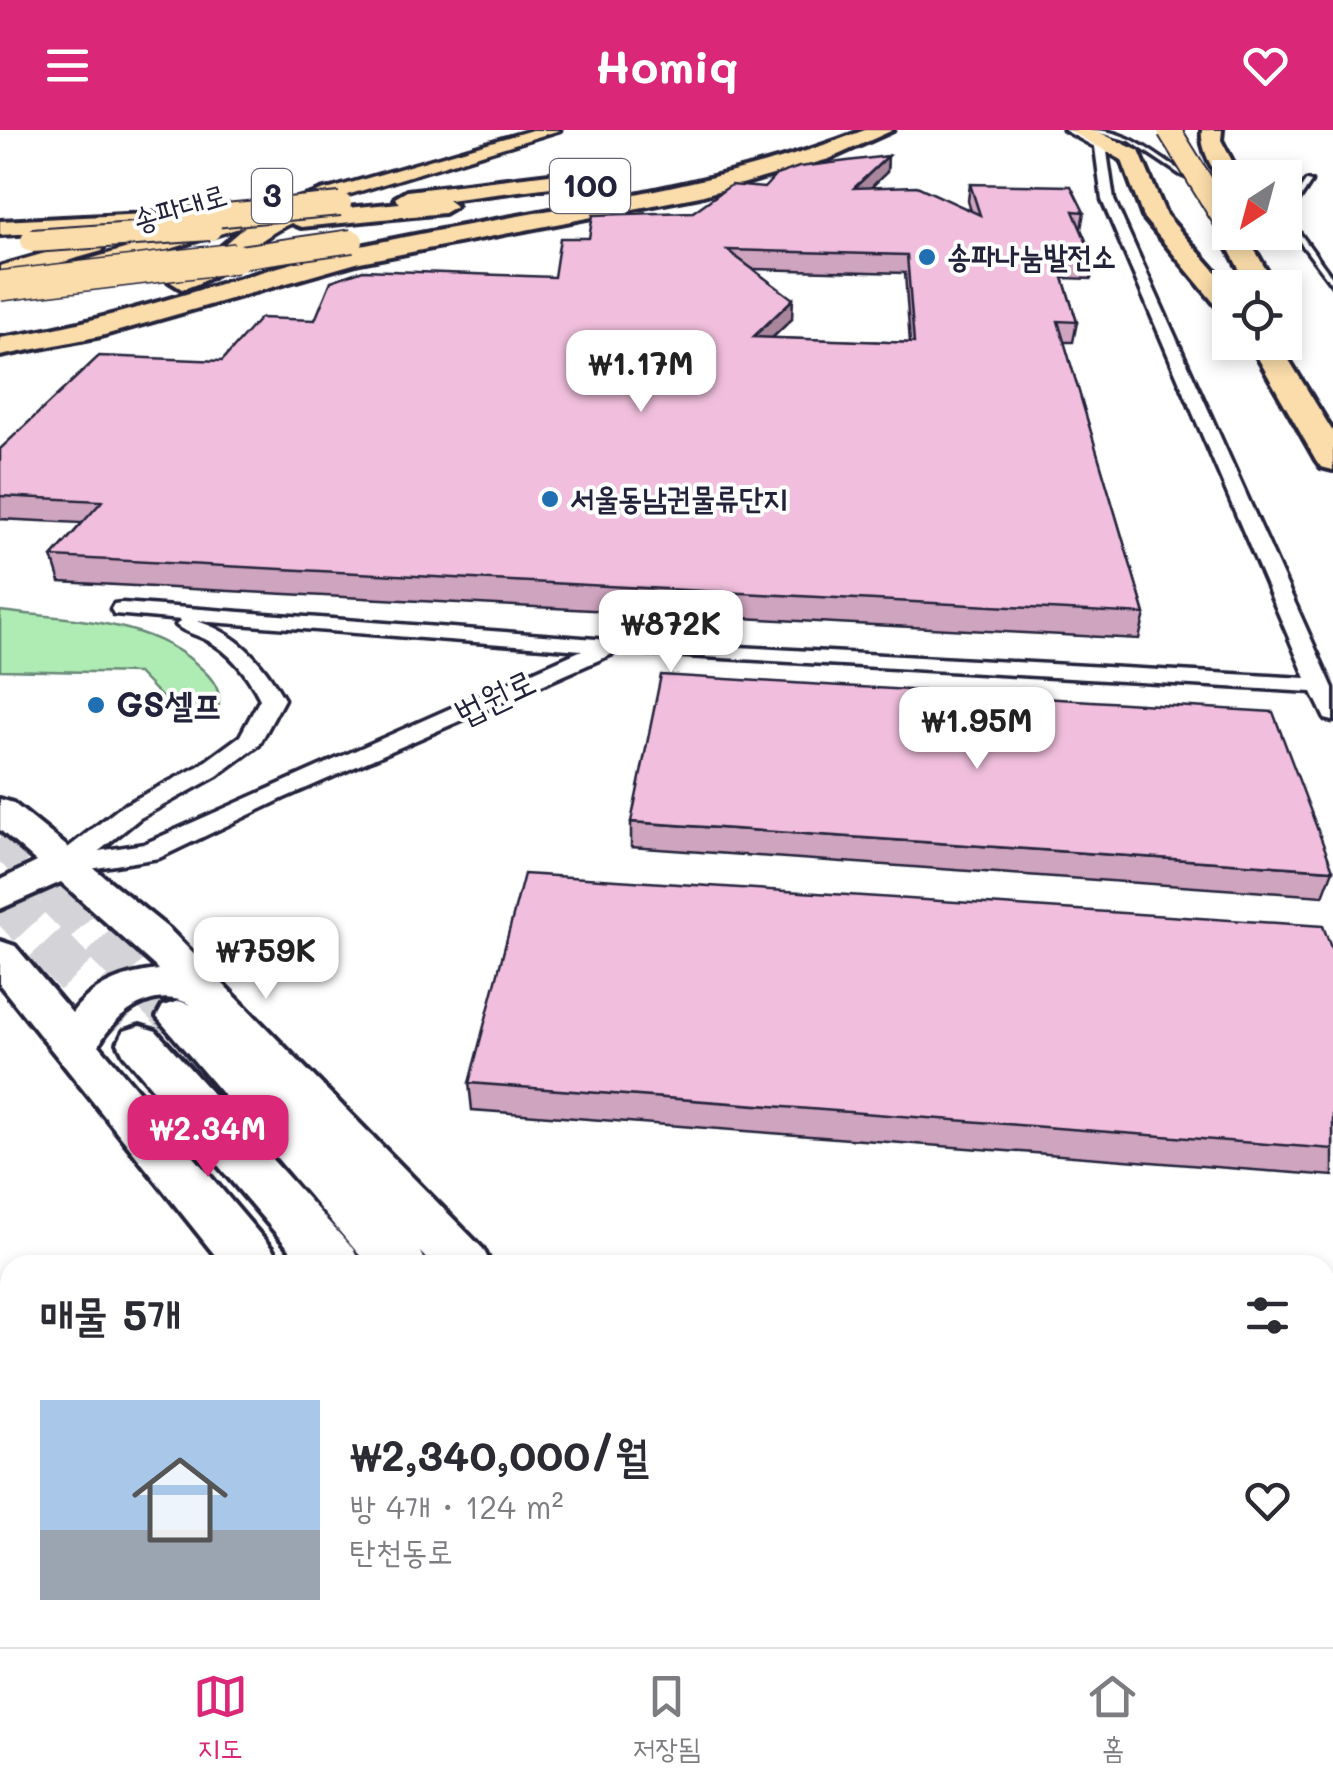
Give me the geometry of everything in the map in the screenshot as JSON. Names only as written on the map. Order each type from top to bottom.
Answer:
[{"type":"highway","name":"100","points":[[0,242],[301,220],[622,184],[816,146],[875,130]]},
{"type":"highway","points":[[0,290],[352,241],[622,184],[786,167],[883,130]]},
{"type":"highway","points":[[1078,130],[1131,156],[1156,217],[1212,283]]},
{"type":"highway","points":[[1146,130],[1183,199]]},
{"type":"highway","points":[[1169,130],[1212,200]]},
{"type":"highway","points":[[1212,130],[1211,140],[1221,160]]},
{"type":"highway","name":"100","points":[[0,228],[167,220],[342,197],[622,184]]},
{"type":"highway","points":[[0,347],[104,327],[258,279],[622,184]]},
{"type":"highway","points":[[0,321],[83,309],[174,284],[214,267],[257,229],[342,197]]},
{"type":"highway","points":[[0,217],[167,220]]},
{"type":"highway","points":[[1200,230],[1222,270]]},
{"type":"highway","points":[[1302,354],[1333,404]]},
{"type":"highway","points":[[1275,360],[1333,460]]},
{"type":"main road","name":"송파대로","points":[[0,273],[505,130]]},
{"type":"main road","name":"송파대로","points":[[0,290],[342,197],[550,130]]},
{"type":"main road","points":[[0,811],[154,939],[173,1016],[391,1255]]},
{"type":"main road","name":"법원로","points":[[0,896],[65,864]]},
{"type":"main road","points":[[0,956],[246,1255]]},
{"type":"main road","points":[[76,1045],[88,1017],[130,990],[163,983],[173,1016],[328,1255]]},
{"type":"main road","points":[[173,1016],[453,1255]]},
{"type":"street","points":[[1069,130],[1100,145],[1108,200],[1333,714]]},
{"type":"street","points":[[65,864],[131,812],[208,771],[250,740],[272,699],[256,668],[215,631],[122,610],[614,645]]},
{"type":"street","name":"법원로","points":[[65,864],[150,852],[614,645],[1320,686]]},
{"type":"lane","points":[[1092,130],[1132,140],[1183,174],[1212,186]]},
{"type":"lane","points":[[1302,191],[1308,182]]},
{"type":"lane","points":[[1302,241],[1333,284]]},
{"type":"green space","points":[[0,611],[108,624],[159,640],[182,653],[212,681],[219,697],[215,717],[182,718],[138,673],[0,670]]},
{"type":"building","name":"서울동남권물류단지","points":[[888,156],[854,188],[917,186],[980,215],[970,184],[1071,186],[1084,212],[1073,211],[1094,260],[1057,259],[1077,322],[1058,321],[1145,614],[52,557],[102,501],[0,496],[0,449],[99,356],[222,361],[260,318],[315,320],[331,281],[363,270],[554,277],[560,238],[589,238],[593,215],[693,212],[731,185],[764,188],[776,175],[799,167]],"holes":[[[727,250],[907,255],[914,343],[753,337],[793,299]]]},
{"type":"building","points":[[661,675],[1273,712],[1333,870],[631,822]]},
{"type":"building","points":[[524,874],[1323,926],[1333,953],[1333,1149],[469,1083]]},
{"type":"tunnel","points":[[0,837],[54,891]]},
{"type":"tunnel","points":[[54,891],[57,894]]},
{"type":"tunnel","points":[[54,891],[179,1017]]},
{"type":"tunnel","points":[[0,893],[140,1043]]},
{"type":"place","name":"송파나눔발전소","points":[[927,257]]},
{"type":"place","name":"서울동남권물류단지","points":[[550,499]]},
{"type":"place","name":"GS셀프","points":[[96,705]]}]
